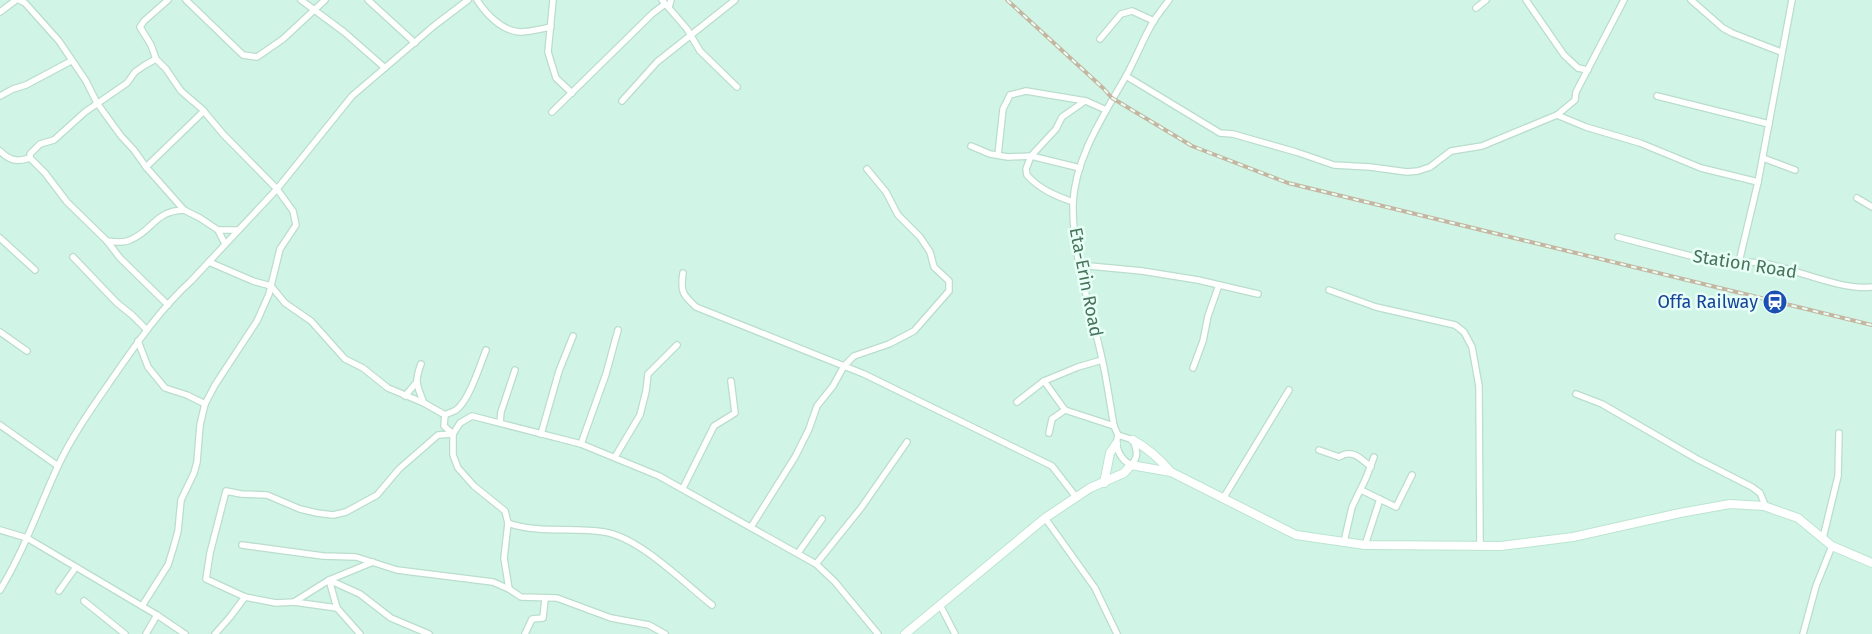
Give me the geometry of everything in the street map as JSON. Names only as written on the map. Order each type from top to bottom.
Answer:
[{"type":"street","points":[[142,606],[168,565],[173,549],[178,531],[181,500],[194,473],[197,462],[200,425],[205,404],[215,385],[257,321],[271,286],[280,249],[296,225],[293,211],[276,189],[223,134],[204,111],[181,91],[166,69],[156,59],[140,27],[144,21],[168,0]]},
{"type":"street","points":[[186,0],[244,55],[257,57],[283,39],[325,0]]},
{"type":"street","points":[[301,0],[344,32],[385,68]]},
{"type":"street","points":[[368,0],[414,43]]},
{"type":"street","points":[[0,590],[27,538],[58,466],[99,398],[138,341],[168,305],[276,189],[352,96],[435,25],[468,0]]},
{"type":"street","points":[[477,0],[486,13],[512,31],[522,32],[551,27]]},
{"type":"street","points":[[553,0],[548,52],[556,78],[572,93]]},
{"type":"street","points":[[622,101],[656,62],[735,0]]},
{"type":"street","name":"Eta-Erin Road","points":[[1118,435],[1114,426],[1102,360],[1079,265],[1074,231],[1073,202],[1080,168],[1092,135],[1126,76],[1154,21],[1169,0]]},
{"type":"street","points":[[1476,8],[1486,0]]},
{"type":"street","points":[[1526,0],[1564,54],[1578,68],[1588,70]]},
{"type":"street","points":[[1126,76],[1220,133],[1233,134],[1334,165],[1407,172],[1418,171],[1430,166],[1451,150],[1482,146],[1556,115],[1575,100],[1576,92],[1624,0]]},
{"type":"street","points":[[1690,0],[1723,28],[1781,52]]},
{"type":"street","points":[[1739,262],[1758,182],[1792,0]]},
{"type":"street","points":[[0,12],[22,1],[59,42],[86,81],[97,103],[121,136],[184,210],[218,230],[237,230]]},
{"type":"street","points":[[552,112],[653,13],[667,3],[700,51],[737,87]]},
{"type":"street","points":[[1100,39],[1121,14],[1132,11],[1154,21]]},
{"type":"street","points":[[30,158],[30,154],[40,144],[54,140],[97,103],[127,83],[135,72],[156,59]]},
{"type":"street","points":[[0,96],[26,85],[71,61]]},
{"type":"street","points":[[998,156],[1004,110],[1010,95],[1026,91],[1086,101],[1106,110]]},
{"type":"street","points":[[1657,96],[1769,124]]},
{"type":"street","points":[[1073,202],[1060,198],[1031,181],[1027,176],[1026,169],[1031,156],[1056,129],[1062,117],[1086,101]]},
{"type":"street","points":[[146,167],[204,111]]},
{"type":"street","points":[[1556,115],[1586,127],[1640,143],[1701,168],[1758,182]]},
{"type":"street","points":[[971,146],[998,156],[1031,156],[1080,168]]},
{"type":"street","points":[[0,151],[8,159],[16,161],[30,158]]},
{"type":"street","points":[[30,158],[45,173],[67,202],[168,305]]},
{"type":"street","points":[[1762,158],[1795,170]]},
{"type":"street","points":[[751,527],[794,457],[809,429],[817,406],[833,386],[844,366],[854,356],[889,344],[914,331],[949,291],[949,281],[934,267],[930,252],[920,237],[898,215],[886,192],[866,169]]},
{"type":"street","points":[[1857,198],[1872,207]]},
{"type":"street","points":[[107,241],[130,241],[163,215],[173,211],[184,210]]},
{"type":"street","points":[[218,230],[225,244]]},
{"type":"street","name":"Station Road","points":[[1618,237],[1710,261],[1766,264],[1856,287],[1872,287]]},
{"type":"street","points":[[0,238],[35,270]]},
{"type":"street","points":[[73,257],[147,330]]},
{"type":"street","points":[[209,262],[253,281],[271,286],[285,303],[312,321],[345,359],[363,368],[388,388],[424,403],[445,415]]},
{"type":"street","points":[[1079,265],[1142,271],[1258,294]]},
{"type":"street","points":[[684,273],[681,285],[684,295],[696,307],[873,378],[1052,466],[1076,497]]},
{"type":"street","points":[[1193,368],[1219,285]]},
{"type":"street","points":[[1329,290],[1376,307],[1455,325],[1464,332],[1472,346],[1479,386],[1480,545]]},
{"type":"street","points":[[581,444],[606,374],[618,330]]},
{"type":"street","points":[[0,332],[27,351]]},
{"type":"street","points":[[541,434],[559,371],[572,336]]},
{"type":"street","points":[[138,341],[148,367],[165,388],[187,395],[205,404]]},
{"type":"street","points":[[615,457],[640,416],[648,374],[677,345]]},
{"type":"street","points":[[445,415],[461,404],[474,382],[486,350]]},
{"type":"street","points":[[1017,402],[1044,381],[1078,367],[1102,360]]},
{"type":"street","points":[[422,364],[416,376],[416,383],[424,403]]},
{"type":"street","points":[[500,422],[501,412],[515,370]]},
{"type":"street","points":[[683,488],[714,426],[735,413],[731,381]]},
{"type":"street","points":[[1044,381],[1065,410],[1114,426]]},
{"type":"street","points":[[405,396],[416,383]]},
{"type":"street","points":[[1224,497],[1289,390]]},
{"type":"street","points":[[1576,394],[1602,404],[1697,460],[1752,487],[1760,493],[1766,507]]},
{"type":"street","points":[[1050,433],[1052,419],[1065,410]]},
{"type":"street","points":[[445,415],[444,426],[453,434]]},
{"type":"street","points":[[509,589],[504,558],[508,523],[505,511],[474,486],[458,468],[453,455],[453,434],[460,424],[472,416],[581,444],[660,476],[683,488],[816,564],[835,582],[878,634]]},
{"type":"street","points":[[0,426],[58,466]]},
{"type":"street","points":[[1823,538],[1838,476],[1839,433]]},
{"type":"street","points":[[337,608],[294,602],[276,603],[245,597],[206,579],[210,553],[226,491],[241,494],[267,495],[300,509],[317,512],[333,514],[346,512],[377,495],[399,469],[438,435],[453,434]]},
{"type":"street","points":[[1104,483],[1110,453],[1116,444],[1118,435],[1133,440],[1150,450],[1160,458],[1171,472]]},
{"type":"street","points":[[905,634],[1045,518],[1090,488],[1124,473],[1137,454],[1133,440]]},
{"type":"street","points":[[816,564],[861,508],[906,442]]},
{"type":"street","points":[[1116,444],[1123,458],[1131,465],[1171,472],[1296,534],[1344,542],[1365,545],[1501,546],[1573,537],[1730,504],[1766,507],[1798,518],[1832,546],[1872,563]]},
{"type":"street","points":[[1319,450],[1340,457],[1349,453],[1355,454],[1371,467]]},
{"type":"street","points":[[1344,542],[1352,507],[1374,457]]},
{"type":"street","points":[[1361,490],[1396,507],[1412,475]]},
{"type":"street","points":[[1365,545],[1380,499]]},
{"type":"street","points":[[1045,518],[1095,588],[1117,634]]},
{"type":"street","points":[[798,553],[822,519]]},
{"type":"street","points":[[508,523],[523,528],[604,532],[619,536],[646,551],[712,605]]},
{"type":"street","points":[[0,530],[27,538],[157,615],[185,634]]},
{"type":"street","points":[[242,545],[322,556],[356,557],[397,570],[493,582],[521,597],[557,598],[611,618],[649,625],[665,634]]},
{"type":"street","points":[[1803,634],[1816,586],[1832,546]]},
{"type":"street","points":[[294,602],[329,580],[372,562]]},
{"type":"street","points":[[59,591],[76,567]]},
{"type":"street","points":[[329,580],[337,608],[360,634]]},
{"type":"street","points":[[329,580],[360,594],[391,618],[428,634]]},
{"type":"street","points":[[215,634],[245,597]]},
{"type":"street","points":[[525,634],[532,619],[543,618],[544,599]]},
{"type":"street","points":[[84,601],[125,634]]},
{"type":"street","points":[[940,605],[955,634]]},
{"type":"street","points":[[146,634],[157,615]]},
{"type":"shaded area","points":[[0,0],[1872,0],[1872,634],[0,634]]},
{"type":"railway","points":[[1007,0],[1112,98],[1192,146],[1288,183],[1872,325]]},
{"type":"place","name":"Offa Railway","points":[[1775,302]]}]
